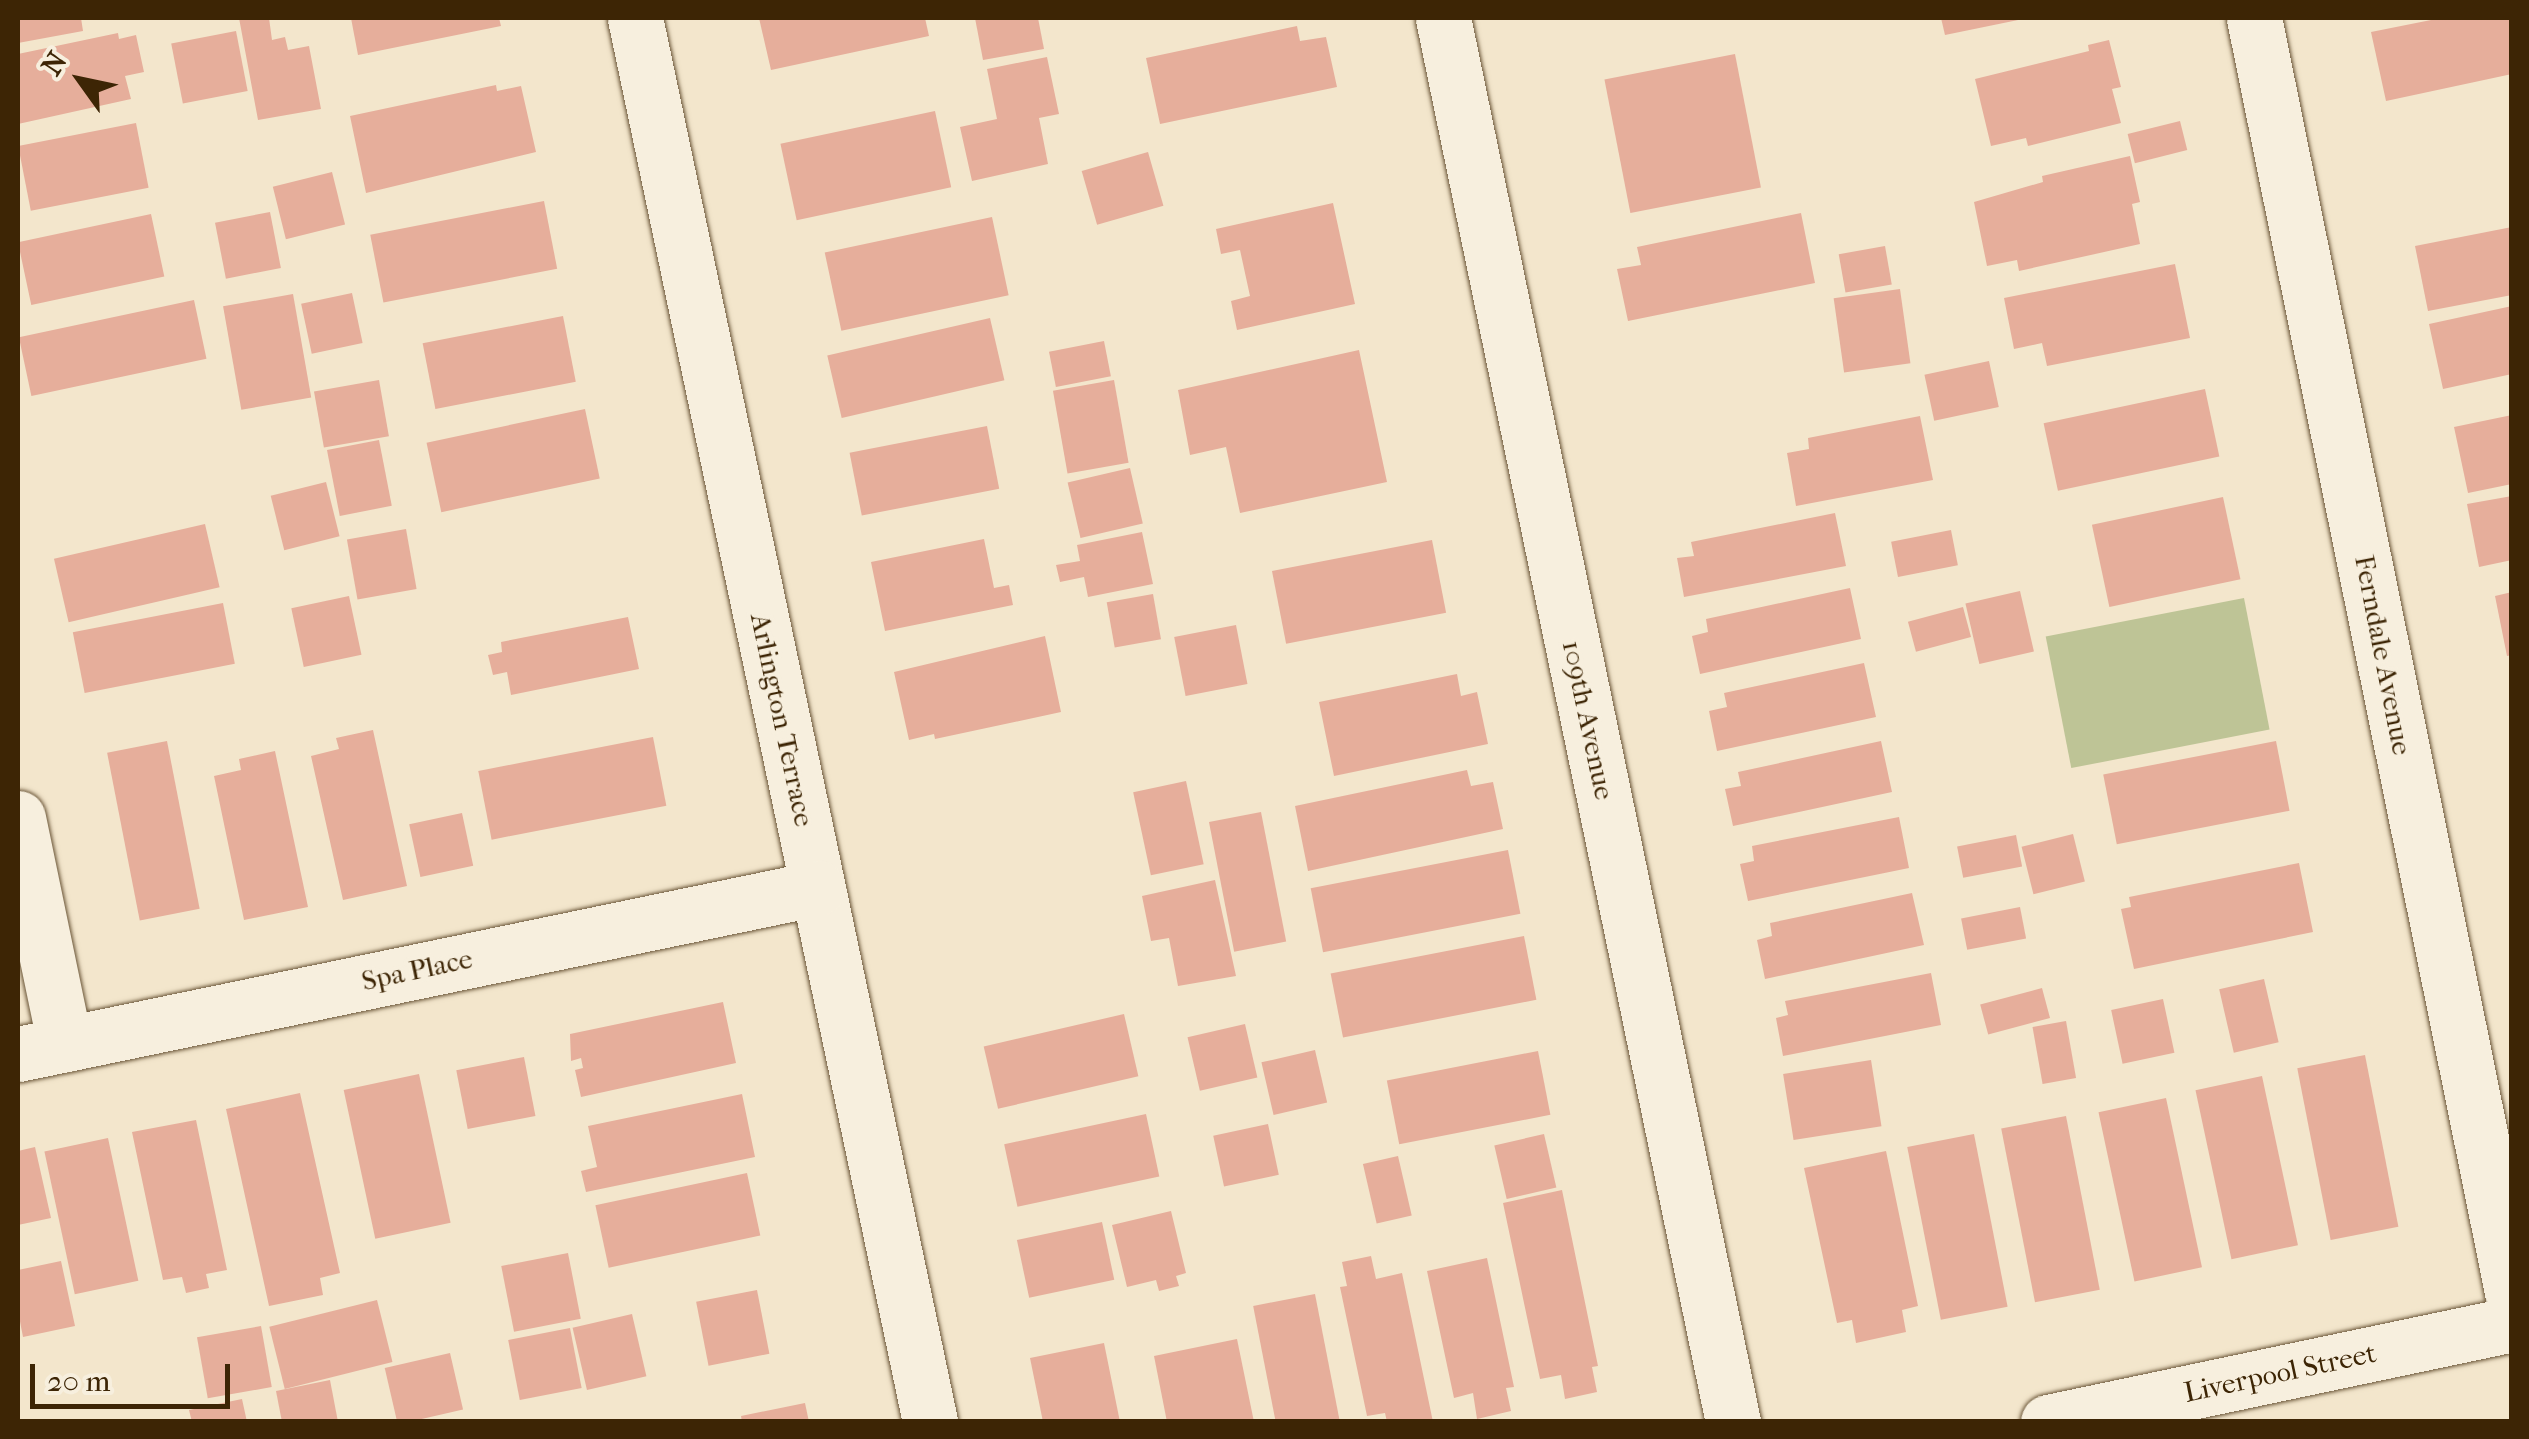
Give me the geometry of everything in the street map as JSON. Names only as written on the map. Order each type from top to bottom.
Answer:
[{"type":"street","name":"Arlington Terrace","points":[[636,18],[930,1422]]},
{"type":"street","name":"109th Avenue","points":[[1443,18],[1734,1422]]},
{"type":"street","name":"Ferndale Avenue","points":[[2254,18],[2512,1292]]},
{"type":"street","points":[[18,818],[41,1049]]},
{"type":"street","name":"Spa Place","points":[[41,1049],[818,888]]},
{"type":"street","name":"Liverpool Street","points":[[2048,1422],[2512,1324]]},
{"type":"green space","points":[[2244,598],[2270,730],[2071,768],[2046,637]]},
{"type":"building","points":[[18,18],[81,18],[83,31],[18,43]]},
{"type":"building","points":[[239,18],[269,18],[272,40],[285,37],[288,50],[309,46],[321,109],[258,120]]},
{"type":"building","points":[[351,18],[499,18],[501,26],[358,55]]},
{"type":"building","points":[[759,18],[925,18],[929,36],[771,70]]},
{"type":"building","points":[[975,18],[1038,18],[1044,49],[983,60]]},
{"type":"building","points":[[1941,18],[2023,18],[2023,19],[1945,35]]},
{"type":"building","points":[[2441,18],[2512,18],[2512,74],[2386,101],[2371,32]]},
{"type":"building","points":[[1297,26],[1300,41],[1326,37],[1337,87],[1160,124],[1146,58]]},
{"type":"building","points":[[236,31],[248,91],[183,103],[171,44]]},
{"type":"building","points":[[118,33],[119,39],[136,35],[144,72],[125,76],[131,99],[18,124],[18,54]]},
{"type":"building","points":[[2109,40],[2121,87],[2112,89],[2121,123],[2028,146],[2026,138],[1991,146],[1975,79],[2089,51],[2088,45]]},
{"type":"building","points":[[1735,54],[1761,188],[1630,213],[1604,79]]},
{"type":"building","points":[[1047,57],[1059,114],[1039,118],[1048,164],[972,181],[960,127],[997,119],[987,69]]},
{"type":"building","points":[[496,85],[497,91],[521,86],[536,152],[366,193],[350,116]]},
{"type":"building","points":[[935,111],[951,187],[797,220],[780,144]]},
{"type":"building","points":[[2180,121],[2187,150],[2135,163],[2128,134]]},
{"type":"building","points":[[136,123],[149,188],[31,211],[18,146]]},
{"type":"building","points":[[1148,152],[1163,206],[1097,225],[1082,171]]},
{"type":"building","points":[[2130,156],[2140,202],[2132,204],[2140,244],[2019,271],[2017,260],[1987,266],[1974,202],[2043,182],[2042,176]]},
{"type":"building","points":[[332,172],[345,224],[286,239],[273,187]]},
{"type":"building","points":[[544,201],[557,269],[383,303],[370,235]]},
{"type":"building","points":[[1333,203],[1355,304],[1237,330],[1231,301],[1250,296],[1240,250],[1221,254],[1216,229]]},
{"type":"building","points":[[270,212],[281,268],[226,279],[215,223]]},
{"type":"building","points":[[1801,213],[1815,283],[1628,321],[1617,269],[1641,265],[1637,247]]},
{"type":"building","points":[[151,214],[164,277],[31,305],[18,242]]},
{"type":"building","points":[[992,217],[1009,295],[841,331],[825,253]]},
{"type":"building","points":[[2512,227],[2512,295],[2428,311],[2415,246]]},
{"type":"building","points":[[1885,246],[1892,284],[1845,293],[1839,254]]},
{"type":"building","points":[[2175,264],[2190,338],[2047,366],[2042,343],[2014,349],[2004,298]]},
{"type":"building","points":[[1900,289],[1910,363],[1844,373],[1834,298]]},
{"type":"building","points":[[352,293],[363,343],[312,354],[301,304]]},
{"type":"building","points":[[293,294],[311,397],[241,410],[223,306]]},
{"type":"building","points":[[194,300],[206,359],[31,396],[19,337]]},
{"type":"building","points":[[2512,306],[2512,374],[2443,389],[2429,324]]},
{"type":"building","points":[[563,316],[576,382],[435,409],[423,343]]},
{"type":"building","points":[[990,318],[1004,380],[842,418],[827,356]]},
{"type":"building","points":[[1104,341],[1111,376],[1056,387],[1049,352]]},
{"type":"building","points":[[1359,350],[1387,482],[1240,513],[1226,447],[1190,455],[1178,390]]},
{"type":"building","points":[[1989,361],[1999,407],[1934,421],[1924,375]]},
{"type":"building","points":[[379,380],[389,436],[324,448],[314,391]]},
{"type":"building","points":[[1114,380],[1129,463],[1068,473],[1053,391]]},
{"type":"building","points":[[2205,389],[2219,456],[2058,491],[2044,423]]},
{"type":"building","points":[[585,409],[600,478],[441,512],[427,443]]},
{"type":"building","points":[[2512,415],[2512,484],[2468,493],[2454,427]]},
{"type":"building","points":[[1920,416],[1933,480],[1796,506],[1787,453],[1809,449],[1808,438]]},
{"type":"building","points":[[987,426],[999,489],[862,516],[850,453]]},
{"type":"building","points":[[379,440],[392,506],[340,516],[327,450]]},
{"type":"building","points":[[1130,468],[1143,524],[1080,538],[1068,482]]},
{"type":"building","points":[[326,482],[340,536],[284,550],[271,496]]},
{"type":"building","points":[[2512,496],[2512,560],[2479,567],[2467,504]]},
{"type":"building","points":[[2223,497],[2240,579],[2109,607],[2092,525]]},
{"type":"building","points":[[1835,513],[1846,566],[1684,597],[1677,558],[1694,556],[1691,542]]},
{"type":"building","points":[[205,524],[220,587],[69,622],[54,559]]},
{"type":"building","points":[[406,529],[417,589],[358,599],[347,539]]},
{"type":"building","points":[[1951,530],[1958,565],[1898,577],[1891,542]]},
{"type":"building","points":[[1142,532],[1153,584],[1088,597],[1084,577],[1060,582],[1056,565],[1080,561],[1077,545]]},
{"type":"building","points":[[984,539],[994,588],[1009,585],[1013,605],[885,631],[871,562]]},
{"type":"building","points":[[1432,540],[1446,613],[1286,644],[1272,571]]},
{"type":"building","points":[[1850,588],[1861,639],[1700,674],[1692,636],[1708,632],[1706,619]]},
{"type":"building","points":[[2020,591],[2034,651],[1979,664],[1965,604]]},
{"type":"building","points":[[2512,592],[2512,655],[2507,656],[2495,596]]},
{"type":"building","points":[[1153,594],[1161,639],[1115,647],[1107,602]]},
{"type":"building","points":[[349,596],[361,655],[304,667],[291,608]]},
{"type":"building","points":[[223,603],[235,664],[85,693],[73,632]]},
{"type":"building","points":[[1963,607],[1971,637],[1916,652],[1908,622]]},
{"type":"building","points":[[628,617],[639,669],[511,695],[507,672],[493,675],[488,655],[502,652],[501,642]]},
{"type":"building","points":[[1236,625],[1247,684],[1186,696],[1174,637]]},
{"type":"building","points":[[1045,636],[1061,712],[935,739],[934,734],[909,740],[894,672]]},
{"type":"building","points":[[1864,663],[1876,717],[1717,751],[1709,711],[1727,707],[1724,693]]},
{"type":"building","points":[[1457,674],[1461,696],[1477,692],[1488,744],[1334,776],[1319,702]]},
{"type":"building","points":[[373,730],[407,886],[343,900],[311,756],[339,749],[336,738]]},
{"type":"building","points":[[653,737],[666,806],[492,840],[478,771]]},
{"type":"building","points":[[167,741],[200,909],[140,920],[107,753]]},
{"type":"building","points":[[1881,741],[1892,792],[1733,826],[1725,789],[1741,786],[1738,772]]},
{"type":"building","points":[[2276,741],[2290,811],[2117,844],[2103,775]]},
{"type":"building","points":[[275,751],[308,907],[244,920],[214,776],[241,770],[239,759]]},
{"type":"building","points":[[1467,770],[1471,786],[1493,782],[1503,829],[1308,871],[1295,806]]},
{"type":"building","points":[[1186,781],[1204,864],[1151,875],[1133,792]]},
{"type":"building","points":[[1261,812],[1286,942],[1234,952],[1209,822]]},
{"type":"building","points":[[462,813],[473,866],[420,877],[409,824]]},
{"type":"building","points":[[1899,817],[1909,868],[1748,901],[1740,864],[1754,861],[1752,846]]},
{"type":"building","points":[[2073,834],[2085,882],[2033,894],[2022,847]]},
{"type":"building","points":[[2016,835],[2022,866],[1963,878],[1957,846]]},
{"type":"building","points":[[1508,850],[1520,914],[1323,952],[1311,888]]},
{"type":"building","points":[[2299,863],[2313,932],[2134,969],[2121,909],[2131,907],[2129,897]]},
{"type":"building","points":[[1215,880],[1236,976],[1178,986],[1169,938],[1151,941],[1142,896]]},
{"type":"building","points":[[1912,893],[1924,945],[1765,979],[1757,940],[1772,936],[1770,923]]},
{"type":"building","points":[[2020,907],[2026,938],[1967,950],[1961,918]]},
{"type":"building","points":[[1524,936],[1536,1000],[1343,1037],[1331,974]]},
{"type":"building","points":[[1931,973],[1941,1025],[1783,1056],[1776,1018],[1788,1015],[1785,1001]]},
{"type":"building","points":[[2264,979],[2279,1042],[2234,1053],[2219,989]]},
{"type":"building","points":[[2042,988],[2050,1018],[1988,1035],[1980,1005]]},
{"type":"building","points":[[2163,999],[2174,1053],[2123,1064],[2111,1010]]},
{"type":"building","points":[[723,1002],[736,1063],[581,1097],[575,1070],[583,1068],[581,1058],[571,1061],[570,1034]]},
{"type":"building","points":[[1124,1014],[1138,1076],[998,1109],[984,1046]]},
{"type":"building","points":[[2066,1021],[2076,1078],[2043,1084],[2033,1027]]},
{"type":"building","points":[[1245,1024],[1257,1078],[1200,1091],[1188,1037]]},
{"type":"building","points":[[1315,1050],[1327,1103],[1274,1115],[1261,1062]]},
{"type":"building","points":[[1538,1051],[1550,1115],[1399,1144],[1387,1080]]},
{"type":"building","points":[[2365,1055],[2398,1227],[2331,1240],[2297,1068]]},
{"type":"building","points":[[524,1057],[535,1116],[468,1129],[456,1070]]},
{"type":"building","points":[[1871,1060],[1881,1126],[1794,1140],[1783,1074]]},
{"type":"building","points":[[419,1074],[451,1223],[375,1239],[344,1090]]},
{"type":"building","points":[[2262,1076],[2298,1245],[2231,1259],[2195,1090]]},
{"type":"building","points":[[300,1093],[340,1273],[320,1278],[323,1295],[269,1306],[226,1109]]},
{"type":"building","points":[[742,1094],[755,1157],[586,1192],[581,1171],[597,1167],[588,1126]]},
{"type":"building","points":[[2166,1098],[2202,1267],[2134,1282],[2099,1112]]},
{"type":"building","points":[[1146,1114],[1159,1177],[1017,1207],[1004,1144]]},
{"type":"building","points":[[2066,1116],[2100,1290],[2035,1302],[2001,1129]]},
{"type":"building","points":[[196,1120],[227,1270],[206,1274],[209,1288],[186,1293],[182,1277],[163,1280],[132,1132]]},
{"type":"building","points":[[1268,1124],[1279,1175],[1224,1187],[1213,1136]]},
{"type":"building","points":[[1544,1134],[1556,1188],[1507,1199],[1494,1145]]},
{"type":"building","points":[[1974,1134],[2008,1307],[1941,1320],[1907,1147]]},
{"type":"building","points":[[108,1138],[138,1281],[75,1294],[44,1152]]},
{"type":"building","points":[[35,1147],[51,1218],[18,1225],[18,1151]]},
{"type":"building","points":[[1886,1151],[1918,1306],[1902,1310],[1906,1332],[1856,1343],[1852,1320],[1837,1323],[1804,1168]]},
{"type":"building","points":[[1398,1156],[1412,1215],[1377,1224],[1363,1164]]},
{"type":"building","points":[[747,1173],[760,1236],[609,1268],[595,1205]]},
{"type":"building","points":[[1562,1190],[1598,1366],[1592,1367],[1597,1392],[1565,1399],[1561,1375],[1540,1379],[1503,1203]]},
{"type":"building","points":[[1171,1211],[1186,1273],[1176,1276],[1179,1286],[1159,1291],[1156,1280],[1127,1287],[1112,1225]]},
{"type":"building","points":[[1102,1222],[1114,1280],[1029,1298],[1017,1240]]},
{"type":"building","points":[[568,1253],[581,1319],[514,1332],[501,1266]]},
{"type":"building","points":[[1371,1256],[1376,1279],[1402,1273],[1433,1422],[1387,1422],[1385,1413],[1367,1416],[1340,1287],[1347,1286],[1342,1262]]},
{"type":"building","points":[[1487,1258],[1514,1387],[1506,1388],[1511,1411],[1477,1419],[1473,1393],[1454,1398],[1427,1271]]},
{"type":"building","points":[[61,1261],[75,1326],[23,1337],[18,1311],[18,1270]]},
{"type":"building","points":[[757,1290],[769,1354],[709,1366],[696,1302]]},
{"type":"building","points":[[1315,1294],[1340,1422],[1276,1422],[1253,1306]]},
{"type":"building","points":[[377,1300],[392,1362],[285,1389],[269,1327]]},
{"type":"building","points":[[632,1314],[646,1376],[587,1390],[573,1328]]},
{"type":"building","points":[[261,1326],[272,1387],[208,1398],[197,1337]]},
{"type":"building","points":[[570,1328],[582,1388],[520,1400],[508,1340]]},
{"type":"building","points":[[1237,1339],[1254,1422],[1167,1422],[1154,1356]]},
{"type":"building","points":[[1104,1343],[1120,1422],[1043,1422],[1030,1358]]},
{"type":"building","points":[[450,1353],[463,1410],[397,1422],[385,1368]]},
{"type":"building","points":[[330,1380],[338,1422],[282,1422],[276,1391]]},
{"type":"building","points":[[242,1399],[247,1422],[192,1422],[189,1410]]},
{"type":"building","points":[[805,1403],[809,1422],[742,1422],[741,1416]]}]
